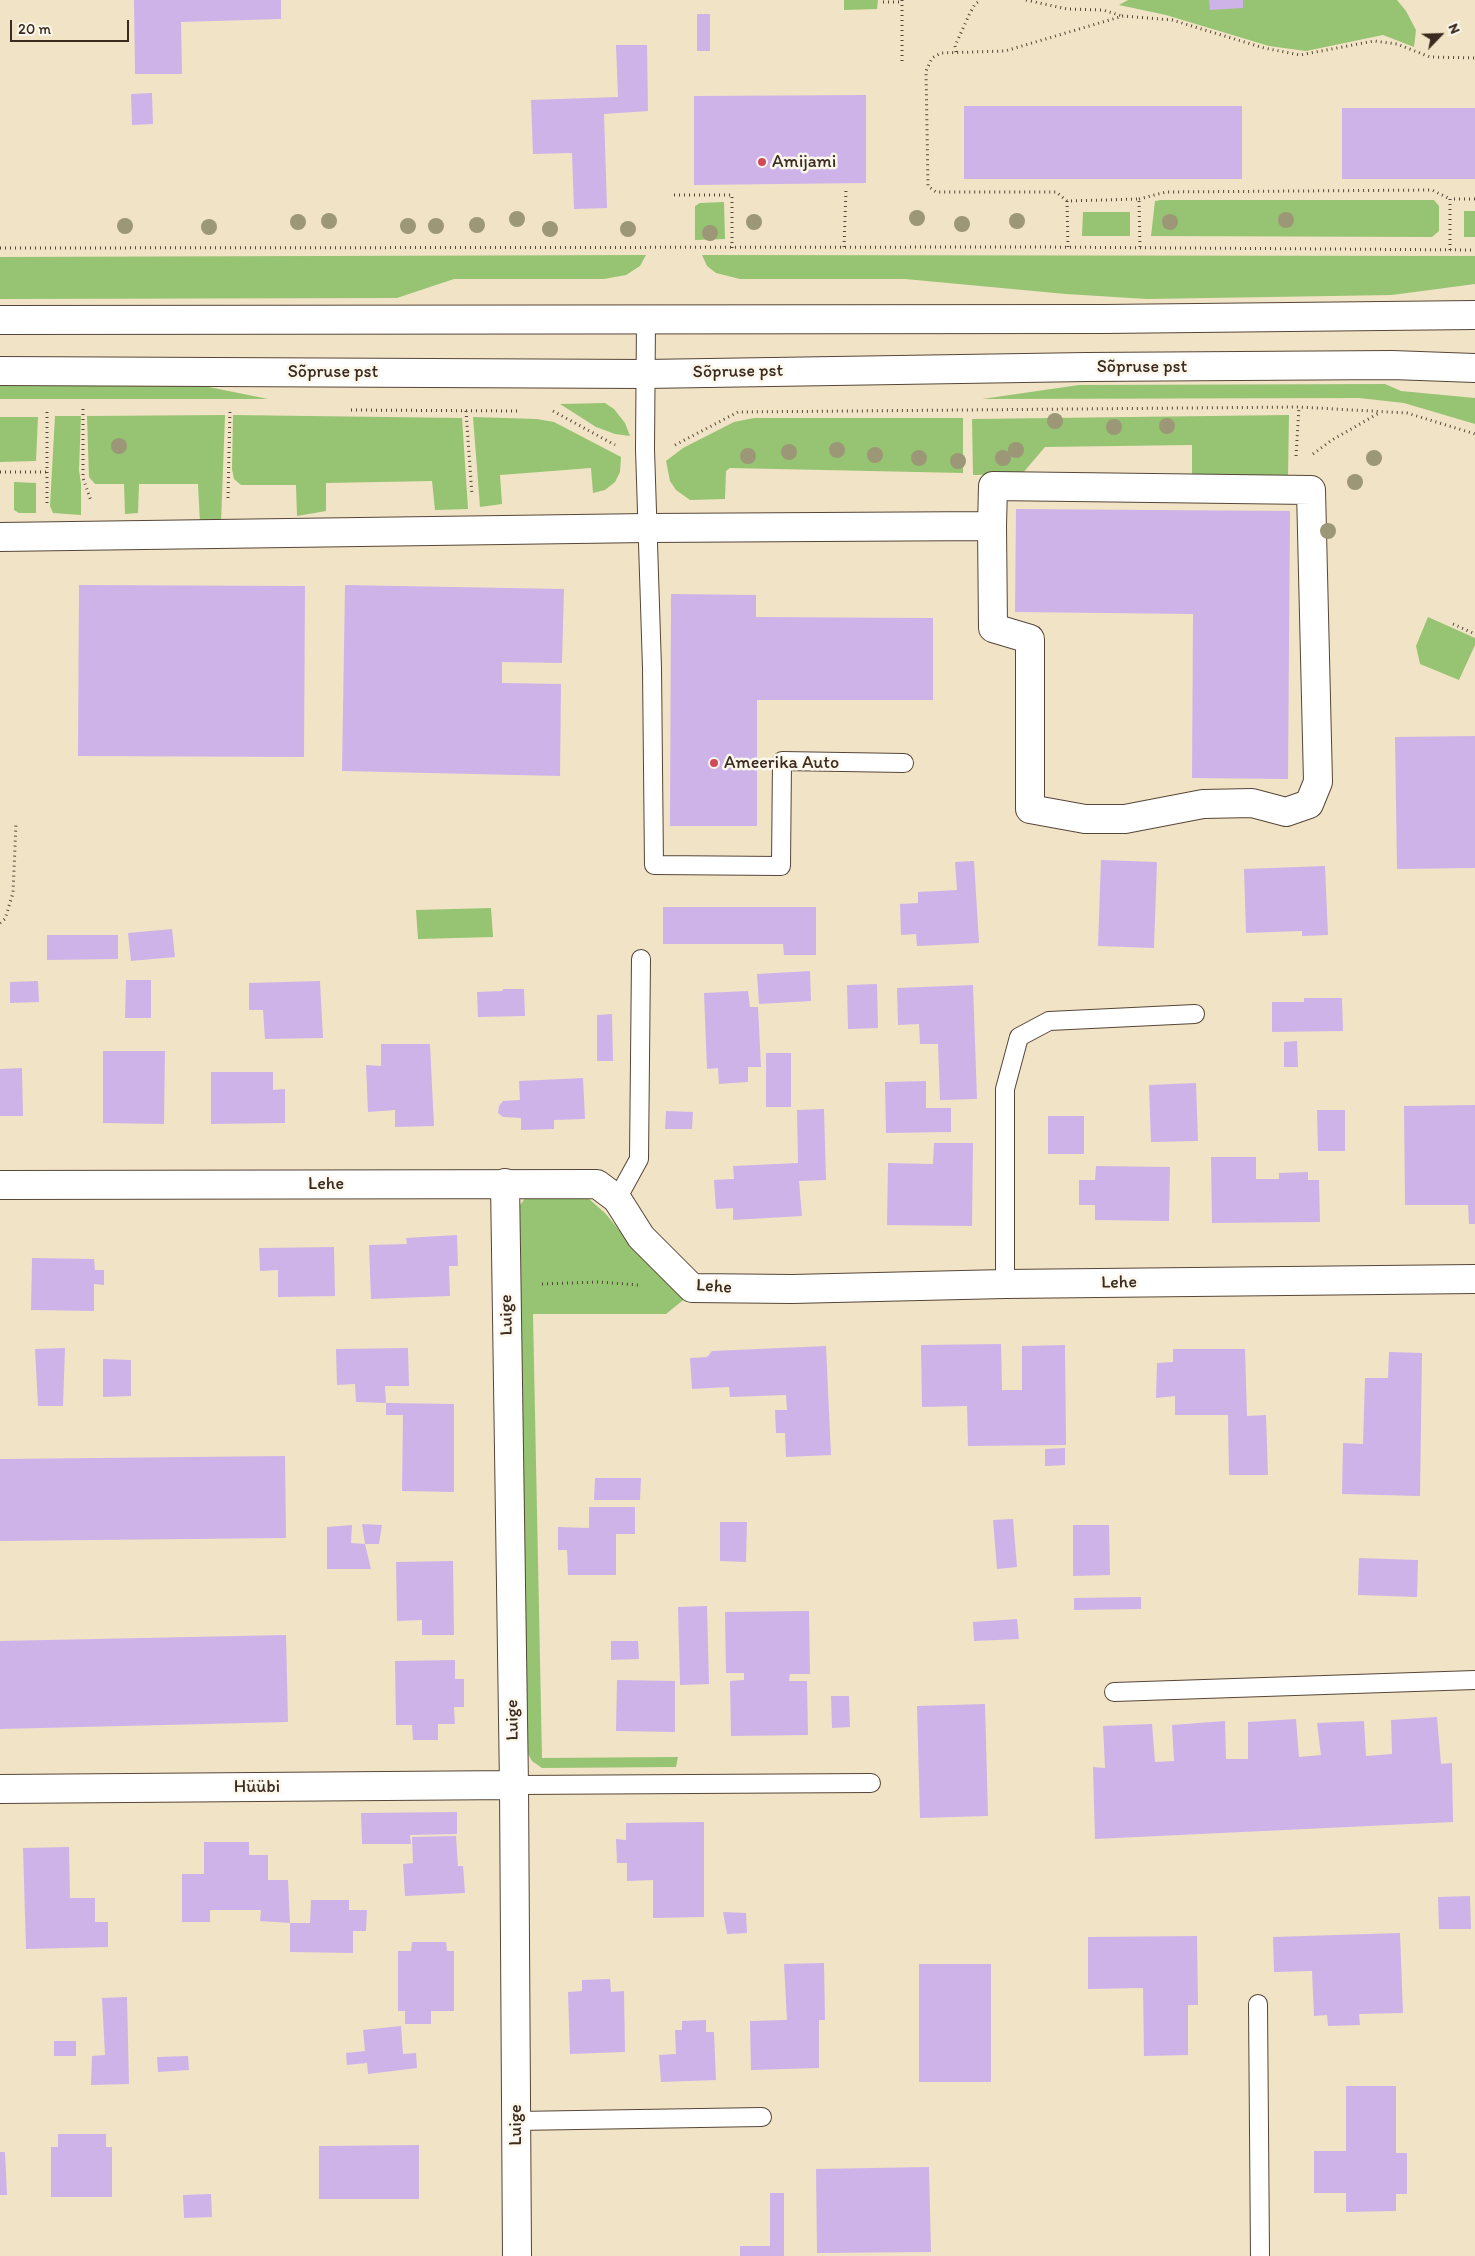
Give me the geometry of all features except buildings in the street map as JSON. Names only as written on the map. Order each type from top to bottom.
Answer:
[{"type":"street","points":[[0,320],[1104,319],[1475,315]]},
{"type":"street","name":"Sõpruse pst","points":[[0,371],[645,374],[1097,367],[1392,365],[1475,368]]},
{"type":"street","points":[[1303,483],[1318,782],[1309,804],[1286,812],[1252,803],[1203,804],[1125,818],[1085,819],[1030,809],[1030,639],[992,628],[992,526],[993,486],[1303,483]]},
{"type":"street","points":[[0,537],[648,528],[992,526]]},
{"type":"street","name":"Luige","points":[[505,1183],[514,1785],[517,2256]]},
{"type":"street","name":"Lehe","points":[[0,1185],[597,1184],[617,1199],[641,1236],[692,1288],[792,1289],[1005,1284],[1475,1279]]},
{"type":"street","name":"Hüübi","points":[[0,1788],[514,1785]]},
{"type":"lane","points":[[646,320],[645,449],[654,865],[781,866],[782,761],[904,763]]},
{"type":"lane","points":[[617,1199],[639,1159],[641,959]]},
{"type":"lane","points":[[1005,1284],[1005,1088],[1019,1037],[1049,1021],[1195,1014]]},
{"type":"lane","points":[[1114,1692],[1475,1680]]},
{"type":"lane","points":[[514,1785],[871,1783]]},
{"type":"lane","points":[[1258,2004],[1260,2256]]},
{"type":"lane","points":[[516,2121],[762,2117]]},
{"type":"path","points":[[956,52],[955,46],[969,15],[975,4],[981,0]]},
{"type":"path","points":[[1026,0],[1067,9],[1103,10],[1122,16],[1172,20],[1264,48],[1300,55],[1374,41],[1397,44],[1430,57],[1475,58]]},
{"type":"path","points":[[883,2],[902,1],[902,64]]},
{"type":"path","points":[[1122,16],[1005,51],[942,53],[932,58],[926,71],[928,186],[936,192],[1056,192],[1067,201],[1139,199],[1166,192],[1432,190],[1450,199],[1475,199]]},
{"type":"path","points":[[844,247],[846,190]]},
{"type":"path","points":[[674,195],[732,195],[732,248]]},
{"type":"path","points":[[1139,199],[1140,248]]},
{"type":"path","points":[[1450,199],[1450,250]]},
{"type":"path","points":[[1067,201],[1068,247]]},
{"type":"path","points":[[0,248],[1068,247],[1475,250]]},
{"type":"path","points":[[1299,407],[1303,483]]},
{"type":"path","points":[[668,449],[738,412],[1299,407],[1407,413],[1475,434]]},
{"type":"path","points":[[38,408],[55,408]]},
{"type":"path","points":[[46,537],[47,408]]},
{"type":"path","points":[[93,409],[81,409],[83,478],[104,535]]},
{"type":"path","points":[[220,409],[239,409]]},
{"type":"path","points":[[228,534],[230,409]]},
{"type":"path","points":[[349,410],[525,411]]},
{"type":"path","points":[[466,411],[474,530]]},
{"type":"path","points":[[545,411],[555,411],[620,447]]},
{"type":"path","points":[[1303,483],[1312,455],[1332,440],[1381,412]]},
{"type":"path","points":[[0,472],[47,472]]},
{"type":"path","points":[[1453,624],[1475,634]]},
{"type":"path","points":[[0,923],[5,919],[13,893],[16,823]]},
{"type":"path","points":[[506,1286],[598,1282],[692,1288]]},
{"type":"green space","points":[[844,0],[878,0],[877,9],[844,10]]},
{"type":"green space","points":[[1128,0],[1397,0],[1406,11],[1416,30],[1414,47],[1383,35],[1306,51],[1269,46],[1166,15],[1119,5]]},
{"type":"green space","points":[[1434,200],[1439,206],[1439,231],[1432,237],[1151,236],[1155,201]]},
{"type":"green space","points":[[724,202],[725,239],[695,240],[695,206],[700,203]]},
{"type":"green space","points":[[1464,211],[1475,211],[1475,237],[1464,237]]},
{"type":"green space","points":[[1083,212],[1130,212],[1130,236],[1082,236]]},
{"type":"green space","points":[[646,255],[640,266],[626,275],[604,279],[454,279],[397,298],[0,299],[0,257]]},
{"type":"green space","points":[[702,255],[1475,256],[1475,284],[1392,295],[1147,299],[1066,294],[905,279],[740,279],[716,273],[707,266]]},
{"type":"green space","points":[[1385,384],[1401,391],[1475,398],[1475,424],[1404,403],[1359,398],[982,399],[1079,385]]},
{"type":"green space","points":[[0,385],[199,385],[268,399],[0,399]]},
{"type":"green space","points":[[605,403],[614,409],[625,423],[630,436],[615,434],[596,427],[560,404]]},
{"type":"green space","points":[[225,415],[221,523],[200,523],[198,484],[139,484],[138,513],[125,514],[124,484],[95,484],[89,477],[87,416]]},
{"type":"green space","points":[[233,415],[462,418],[468,509],[435,510],[432,481],[326,483],[326,511],[297,516],[296,485],[241,485],[234,479],[232,469]]},
{"type":"green space","points":[[1289,415],[1288,478],[1192,476],[1192,445],[1045,447],[1022,474],[973,475],[972,419]]},
{"type":"green space","points":[[55,416],[81,416],[79,470],[81,515],[53,513],[50,506]]},
{"type":"green space","points":[[0,417],[38,417],[36,461],[0,462]]},
{"type":"green space","points":[[473,417],[537,419],[554,422],[621,457],[620,472],[615,482],[605,490],[593,493],[591,468],[500,475],[502,504],[480,507]]},
{"type":"green space","points":[[754,418],[963,418],[963,473],[730,468],[726,471],[725,499],[690,500],[676,490],[670,481],[666,461],[683,448],[734,422]]},
{"type":"green space","points":[[14,482],[36,483],[36,513],[19,513],[14,510]]},
{"type":"green space","points":[[1428,617],[1475,638],[1475,645],[1459,680],[1420,664],[1416,646]]},
{"type":"green space","points":[[491,908],[493,937],[418,939],[416,910]]},
{"type":"green space","points":[[529,1193],[576,1194],[589,1199],[605,1213],[643,1259],[687,1297],[666,1314],[533,1314],[542,1758],[678,1757],[676,1767],[542,1768],[532,1761],[524,1747],[520,1205]]},
{"type":"place","name":"Amijami","points":[[762,162]]},
{"type":"place","name":"Ameerika Auto","points":[[714,763]]}]
